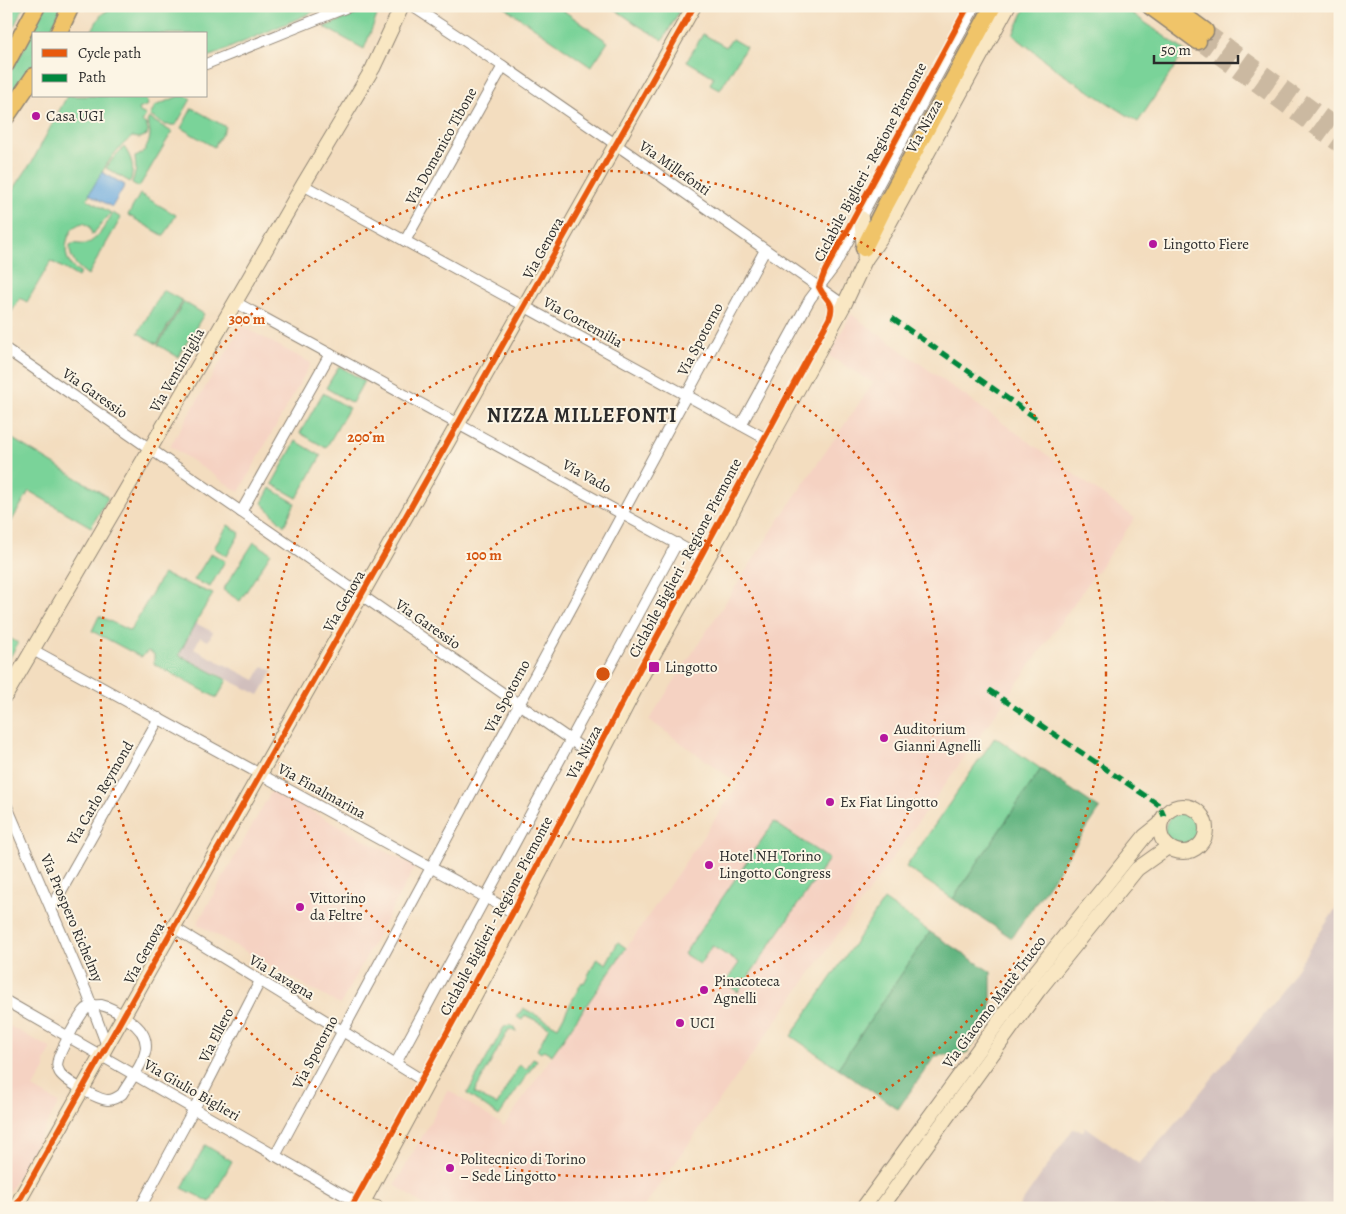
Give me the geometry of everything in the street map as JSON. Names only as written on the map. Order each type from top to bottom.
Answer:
[{"type":"main road","points":[[6,64],[37,6]]},
{"type":"main road","points":[[59,32],[71,6]]},
{"type":"main road","points":[[865,254],[885,206],[993,6]]},
{"type":"main road","points":[[1150,6],[1201,36],[1171,6]]},
{"type":"main road","points":[[6,117],[32,79]]},
{"type":"street","points":[[208,63],[350,6]]},
{"type":"street","name":"Via Ventimiglia","points":[[6,695],[373,68],[402,6]]},
{"type":"street","name":"Via Millefonti","points":[[412,6],[616,144],[844,305]]},
{"type":"street","name":"Via Genova","points":[[15,1208],[694,6]]},
{"type":"street","points":[[961,6],[973,9]]},
{"type":"street","name":"Via Nizza","points":[[362,1207],[518,915],[648,664],[724,530],[844,305],[865,254],[884,233],[1008,6]]},
{"type":"street","name":"Via Nizza","points":[[741,425],[810,299],[834,267],[973,9]]},
{"type":"street","name":"Via Domenico Tibone","points":[[405,241],[502,66]]},
{"type":"street","name":"Via Cortemilia","points":[[303,185],[770,441]]},
{"type":"street","points":[[861,218],[865,254]]},
{"type":"street","name":"Via Spotorno","points":[[276,1156],[765,250]]},
{"type":"street","points":[[235,302],[459,424]]},
{"type":"street","name":"Via Garessio","points":[[6,349],[598,759]]},
{"type":"street","points":[[242,512],[330,354]]},
{"type":"street","name":"Via Vado","points":[[459,424],[700,556]]},
{"type":"street","points":[[396,1063],[677,543]]},
{"type":"street","name":"Via Finalmarina","points":[[32,650],[518,915]]},
{"type":"street","name":"Via Carlo Reymond","points":[[51,909],[159,718]]},
{"type":"street","name":"Via Prospero Richelmy","points":[[6,804],[92,1006],[104,1051]]},
{"type":"street","points":[[1185,807],[1196,811],[1204,823],[1204,838],[1194,849],[1184,852],[1168,847],[1161,837],[1160,824],[1164,816],[1174,809],[1185,807]]},
{"type":"street","name":"Via Giacomo Mattè Trucco","points":[[863,1208],[1026,984],[1145,836],[1160,824]]},
{"type":"street","name":"Via Giacomo Mattè Trucco","points":[[881,1208],[1038,991],[1136,869],[1168,847]]},
{"type":"street","name":"Via Lavagna","points":[[173,928],[427,1083]]},
{"type":"street","name":"Via Ellero","points":[[140,1208],[260,981]]},
{"type":"street","name":"Via Giulio Biglieri","points":[[6,1001],[69,1037],[104,1051],[134,1074],[362,1207]]},
{"type":"street","points":[[92,1006],[105,1006],[124,1016],[138,1026],[146,1037],[147,1042],[144,1056],[122,1094],[113,1099],[100,1098],[62,1076],[58,1069],[58,1059],[84,1012],[92,1006]]},
{"type":"street","points":[[362,1207],[377,1208]]},
{"type":"shaded area","points":[[851,314],[1135,518],[643,1208],[428,1208],[395,1185],[448,1090],[504,1126],[739,784],[649,720],[782,515],[873,383],[829,356]]},
{"type":"shaded area","points":[[242,326],[311,363],[239,492],[170,446]]},
{"type":"shaded area","points":[[195,623],[213,632],[208,641],[200,637],[194,649],[255,680],[263,666],[273,671],[259,695],[179,655]]},
{"type":"shaded area","name":"Vittorino da Feltre","points":[[272,790],[415,867],[340,1005],[197,924]]},
{"type":"shaded area","points":[[1340,902],[1340,1208],[1018,1208],[1073,1129],[1083,1131],[1086,1127],[1139,1164],[1169,1131],[1276,1000]]},
{"type":"shaded area","points":[[6,1024],[52,1049],[45,1060],[45,1069],[33,1088],[59,1103],[9,1192],[6,1191]]},
{"type":"green space","points":[[6,6],[24,6],[6,42]]},
{"type":"green space","points":[[44,6],[62,6],[50,32],[32,32],[32,67],[6,105],[6,79],[24,49]]},
{"type":"green space","points":[[123,6],[327,6],[208,57],[208,32],[91,32],[102,14]]},
{"type":"green space","points":[[503,6],[557,6],[608,42],[591,67]]},
{"type":"green space","points":[[610,6],[670,6],[679,12],[663,40]]},
{"type":"green space","points":[[1026,6],[1122,6],[1185,51],[1138,122],[1061,73],[1013,35]]},
{"type":"green space","points":[[372,8],[377,8],[378,13],[364,49],[324,27]]},
{"type":"green space","points":[[703,34],[726,47],[732,39],[746,47],[720,90],[710,84],[714,77],[687,61]]},
{"type":"green space","points":[[66,98],[146,98],[148,105],[139,109],[140,112],[146,115],[142,122],[146,124],[147,135],[140,138],[132,137],[124,143],[106,165],[87,199],[111,213],[92,235],[90,227],[84,223],[78,224],[70,232],[66,244],[67,257],[71,265],[80,273],[78,277],[51,261],[27,302],[20,298],[6,321],[6,195],[11,193],[33,160]]},
{"type":"green space","points":[[174,98],[191,99],[176,125],[166,125],[150,116],[155,106]]},
{"type":"green space","points":[[192,108],[226,127],[214,147],[181,128]]},
{"type":"green space","points":[[149,118],[172,132],[139,187],[132,183],[136,170],[135,157],[143,152],[148,143],[150,132],[147,122]]},
{"type":"green space","points":[[124,147],[132,163],[130,182],[106,168]]},
{"type":"green space","points":[[140,194],[176,215],[164,236],[128,215]]},
{"type":"green space","points":[[113,213],[121,218],[88,275],[75,262],[71,254],[70,245],[90,242],[102,231]]},
{"type":"green space","points":[[163,290],[183,301],[157,344],[138,333]]},
{"type":"green space","points":[[184,302],[204,314],[178,357],[158,345]]},
{"type":"green space","points":[[339,366],[364,381],[352,403],[326,388]]},
{"type":"green space","points":[[323,393],[349,408],[326,448],[300,433]]},
{"type":"green space","points":[[6,435],[108,498],[91,527],[29,491],[6,531]]},
{"type":"green space","points":[[296,441],[321,456],[297,498],[272,484]]},
{"type":"green space","points":[[270,488],[295,503],[284,526],[262,503]]},
{"type":"green space","points":[[228,525],[240,533],[227,556],[214,548]]},
{"type":"green space","points":[[254,542],[271,553],[240,601],[223,590]]},
{"type":"green space","points":[[211,553],[225,561],[210,587],[194,580]]},
{"type":"green space","points":[[163,574],[213,594],[195,623],[179,655],[227,680],[217,698],[154,664],[154,654],[148,651],[141,657],[92,631],[99,616],[130,631]]},
{"type":"green space","points":[[6,636],[18,643],[6,664]]},
{"type":"green space","points":[[995,737],[1041,769],[953,899],[906,867]]},
{"type":"green space","points":[[1041,769],[1100,809],[1012,938],[953,899]]},
{"type":"green space","points":[[1182,813],[1189,814],[1194,818],[1198,823],[1198,837],[1194,842],[1189,846],[1182,847],[1175,846],[1170,842],[1166,837],[1165,830],[1166,823],[1170,818],[1175,814]]},
{"type":"green space","points":[[774,822],[829,859],[738,992],[725,983],[739,963],[712,946],[700,964],[684,954]]},
{"type":"green space","points":[[884,900],[930,932],[838,1068],[791,1036]]},
{"type":"green space","points":[[930,932],[991,972],[991,1020],[967,1053],[935,1056],[898,1109],[838,1068]]},
{"type":"green space","points":[[618,942],[626,948],[552,1055],[544,1050],[541,1053],[537,1050],[549,1027],[525,1015],[522,1020],[517,1017],[523,1008],[558,1027],[597,958],[606,964]]},
{"type":"green space","points":[[509,1025],[515,1027],[516,1032],[509,1029],[474,1093],[497,1105],[519,1065],[527,1069],[533,1058],[537,1060],[499,1116],[467,1094],[504,1027]]},
{"type":"green space","points":[[205,1145],[232,1161],[210,1202],[182,1188]]},
{"type":"water","points":[[102,172],[125,185],[112,207],[89,194]]},
{"type":"tunnel","points":[[1205,31],[1340,129]]},
{"type":"tunnel","points":[[1198,41],[1340,145]]},
{"type":"marked path","points":[[892,318],[1037,419]]},
{"type":"marked path","points":[[989,690],[1159,805],[1164,816]]},
{"type":"cycle path","points":[[15,1208],[694,6]]},
{"type":"cycle path","name":"Ciclabile Biglieri - Regione Piemonte","points":[[351,1208],[513,912],[638,672],[829,319],[831,305],[819,287],[825,271],[968,6]]},
{"type":"place","name":"Casa UGI","points":[[36,116]]},
{"type":"place","name":"Lingotto Fiere","points":[[1153,244]]},
{"type":"place","name":"Lingotto","points":[[654,667]]},
{"type":"place","name":"Auditorium Gianni Agnelli","points":[[884,738]]},
{"type":"place","name":"Ex Fiat Lingotto","points":[[830,802]]},
{"type":"place","name":"Hotel NH Torino Lingotto Congress","points":[[709,865]]},
{"type":"place","name":"Vittorino da Feltre","points":[[300,907]]},
{"type":"place","name":"Pinacoteca Agnelli","points":[[704,990]]},
{"type":"place","name":"UCI","points":[[680,1023]]},
{"type":"place","name":"Politecnico di Torino – Sede Lingotto","points":[[450,1168]]},
{"type":"district","name":"NIZZA MILLEFONTI","points":[[582,415]]}]
